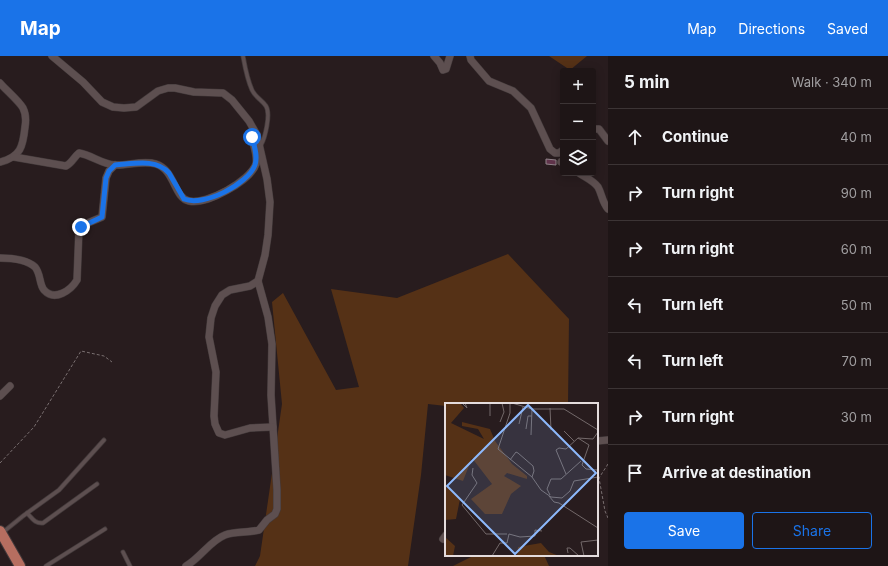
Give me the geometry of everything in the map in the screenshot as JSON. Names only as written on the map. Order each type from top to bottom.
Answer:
[{"type":"main road","points":[[1,532],[20,566]]},
{"type":"street","points":[[52,56],[83,82],[102,102],[113,107],[136,107],[158,91],[168,88],[194,92],[223,93],[232,100],[249,121],[257,135],[260,146],[267,178],[270,202],[265,255],[258,281],[268,317],[272,344],[271,395],[277,509],[275,514],[267,520],[259,530],[225,535],[218,539],[194,561],[186,566]]},
{"type":"street","points":[[434,56],[440,63],[443,70],[446,69],[450,56]]},
{"type":"street","points":[[470,56],[471,60],[489,81],[513,91],[527,103],[531,108],[550,148],[554,153],[560,152]]},
{"type":"street","points":[[0,82],[24,109],[26,118],[23,142],[21,148],[14,157]]},
{"type":"street","points":[[596,129],[599,129],[608,141]]},
{"type":"street","points":[[0,162],[14,157],[66,166],[70,164],[75,156],[80,153],[108,164],[156,164],[166,169],[184,199],[194,201],[209,198],[228,191],[252,170],[256,164],[256,156],[252,137],[257,135]]},
{"type":"street","points":[[0,258],[25,261],[36,268],[40,275],[44,290],[50,294],[57,295],[65,292],[73,286],[77,280],[80,230],[83,226],[102,217],[106,178],[109,171],[115,165]]},
{"type":"street","points":[[584,176],[591,180],[598,188],[603,202],[608,209]]},
{"type":"street","points":[[258,281],[250,286],[230,290],[222,295],[215,306],[211,318],[209,337],[216,372],[215,424],[219,433],[225,435],[250,428],[273,427]]},
{"type":"street","points":[[0,396],[10,386]]},
{"type":"street","points":[[598,442],[608,440]]},
{"type":"lane","points":[[243,56],[249,84],[253,92],[267,108],[268,115],[265,139],[260,146]]},
{"type":"lane","points":[[1,532],[59,490],[104,440]]},
{"type":"lane","points":[[27,513],[35,522],[43,523],[97,484]]},
{"type":"lane","points":[[46,566],[105,528]]},
{"type":"lane","points":[[123,552],[130,566]]},
{"type":"path","points":[[0,463],[34,427],[82,351],[104,356],[112,362]]},
{"type":"path","points":[[608,464],[599,478],[605,511],[608,518]]},
{"type":"shaded area","points":[[549,56],[587,56],[572,68],[567,68]]},
{"type":"shaded area","points":[[508,254],[569,319],[568,403],[445,403],[445,406],[428,404],[421,475],[408,566],[255,566],[260,556],[282,404],[272,302],[283,293],[336,390],[359,387],[331,289],[397,298]]},
{"type":"shaded area","points":[[473,556],[544,556],[549,566],[453,566]]},
{"type":"building","points":[[546,159],[556,160],[556,165],[546,164]]},
{"type":"route","points":[[81,227],[102,217],[106,178],[109,171],[115,165],[156,164],[166,169],[184,199],[194,201],[209,198],[228,191],[252,170],[256,164],[256,156],[252,137]]}]
